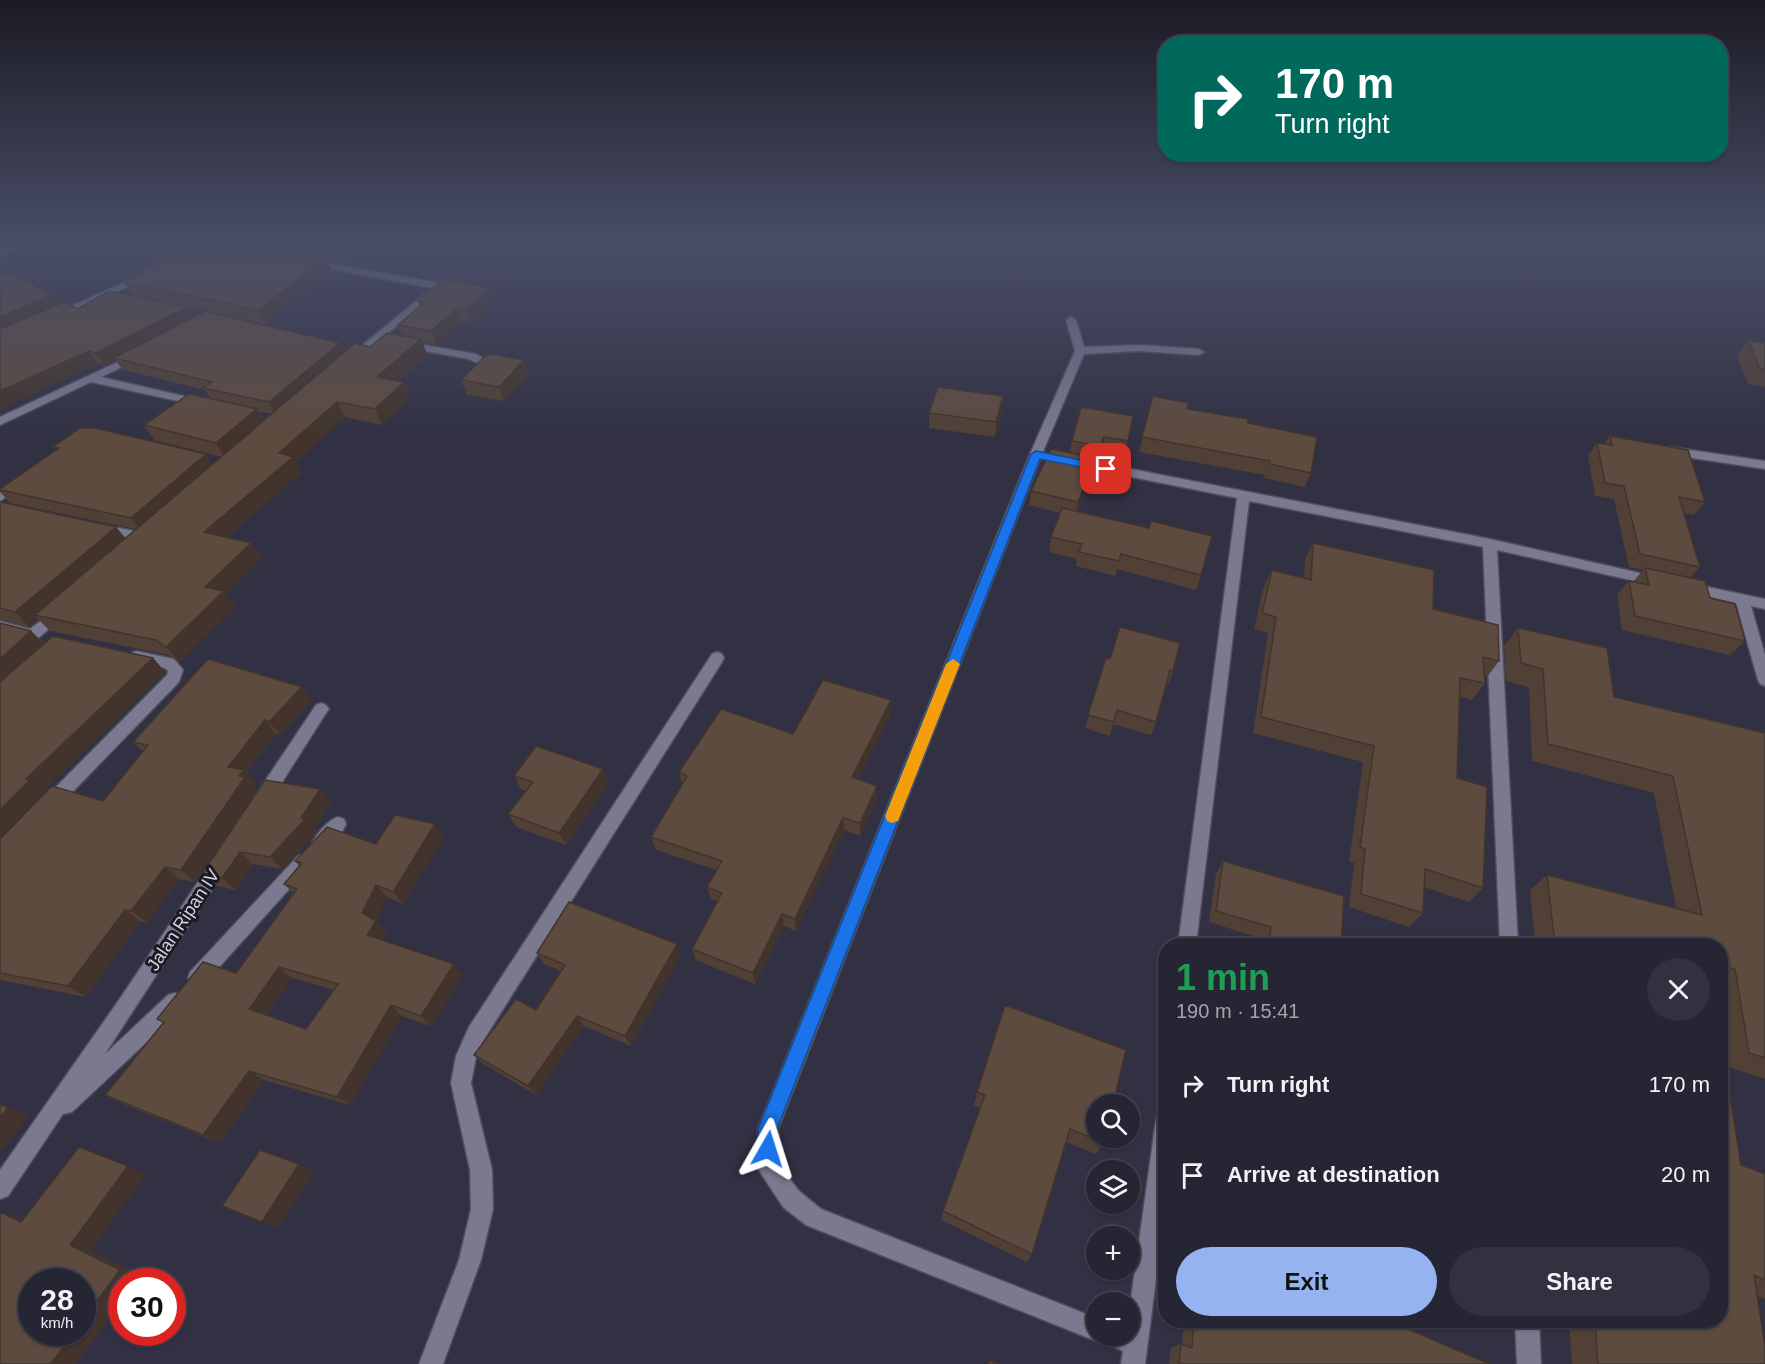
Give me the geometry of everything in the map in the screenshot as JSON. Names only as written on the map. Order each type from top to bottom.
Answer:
[{"type":"street","points":[[51,318],[74,308]]},
{"type":"street","points":[[387,342],[419,308]]},
{"type":"street","points":[[1071,320],[1080,351],[1048,457],[768,1129],[769,1168],[791,1199],[814,1217],[1086,1325]]},
{"type":"street","points":[[345,364],[356,349],[387,342],[472,356],[489,366]]},
{"type":"street","points":[[1080,351],[1115,346],[1147,346],[1199,352]]},
{"type":"street","points":[[0,421],[93,379],[146,351]]},
{"type":"street","points":[[93,379],[210,405]]},
{"type":"street","points":[[1658,449],[1765,465]]},
{"type":"street","points":[[1048,457],[1490,544],[1765,604]]},
{"type":"street","points":[[0,497],[29,476]]},
{"type":"street","points":[[1188,938],[1243,497]]},
{"type":"street","points":[[89,526],[149,534],[129,552]]},
{"type":"street","points":[[1490,544],[1509,938]]},
{"type":"street","points":[[32,635],[72,600]]},
{"type":"street","points":[[1742,600],[1765,680]]},
{"type":"street","points":[[0,627],[52,640]]},
{"type":"street","points":[[41,813],[174,678],[176,670],[169,663],[126,655]]},
{"type":"street","points":[[431,1364],[470,1260],[482,1209],[481,1170],[461,1083],[466,1056],[476,1034],[717,658]]},
{"type":"street","points":[[250,817],[321,709]]},
{"type":"street","name":"Jalan Ripan IV","points":[[42,1128],[181,996],[338,824]]},
{"type":"street","name":"Jalan Ripan IV","points":[[0,1188],[128,1004],[231,847]]},
{"type":"street","points":[[1135,1354],[1158,1180]]},
{"type":"street","points":[[1527,1328],[1529,1364]]},
{"type":"building","points":[[0,308],[22,308],[0,317]]},
{"type":"building","points":[[51,308],[186,308],[96,353],[89,351],[0,391],[0,329]]},
{"type":"building","points":[[418,308],[467,308],[457,308],[431,331],[398,325]]},
{"type":"building","points":[[205,311],[340,343],[269,402],[203,388],[212,382],[114,358]]},
{"type":"building","points":[[387,333],[421,339],[377,377],[404,382],[375,409],[337,402],[279,453],[293,457],[204,532],[251,543],[205,587],[224,591],[166,647],[156,640],[35,615],[355,343],[370,347]]},
{"type":"building","points":[[1748,340],[1765,343],[1765,370],[1760,369]]},
{"type":"building","points":[[490,354],[524,360],[499,387],[461,380],[484,357]]},
{"type":"building","points":[[938,387],[1003,396],[996,422],[929,413]]},
{"type":"building","points":[[189,394],[257,409],[216,443],[144,425]]},
{"type":"building","points":[[1153,396],[1188,403],[1187,409],[1248,419],[1248,423],[1317,437],[1311,473],[1270,464],[1270,461],[1142,437]]},
{"type":"building","points":[[1081,407],[1133,416],[1128,441],[1104,437],[1100,446],[1072,441]]},
{"type":"building","points":[[80,428],[95,428],[206,454],[131,518],[0,490],[59,448],[53,447]]},
{"type":"building","points":[[1610,436],[1688,450],[1705,502],[1679,497],[1700,567],[1640,554],[1624,486],[1605,483],[1597,443],[1612,445]]},
{"type":"building","points":[[1051,449],[1096,458],[1078,502],[1031,491]]},
{"type":"building","points":[[0,502],[116,527],[15,612],[0,608]]},
{"type":"building","points":[[1062,508],[1149,528],[1151,521],[1212,536],[1201,575],[1121,554],[1119,561],[1079,552],[1082,544],[1051,537]]},
{"type":"building","points":[[1313,543],[1434,570],[1433,609],[1498,625],[1499,661],[1483,657],[1485,683],[1460,678],[1457,778],[1487,787],[1483,888],[1425,869],[1423,913],[1361,894],[1365,849],[1360,847],[1374,746],[1261,717],[1276,617],[1262,613],[1272,570],[1311,580]]},
{"type":"building","points":[[1645,568],[1705,581],[1710,598],[1735,604],[1745,641],[1635,616],[1629,581],[1649,585]]},
{"type":"building","points":[[0,623],[31,631],[0,659]]},
{"type":"building","points":[[1120,627],[1180,643],[1156,722],[1117,710],[1114,722],[1088,715],[1106,658],[1110,659]]},
{"type":"building","points":[[1518,628],[1607,648],[1614,697],[1765,733],[1765,1058],[1749,1053],[1735,969],[1728,967],[1728,938],[1554,938],[1547,875],[1702,915],[1673,776],[1548,744],[1543,669],[1521,663]]},
{"type":"building","points":[[53,636],[153,658],[26,779],[30,780],[0,810],[0,682]]},
{"type":"building","points":[[208,659],[302,687],[269,722],[265,720],[228,767],[244,770],[239,776],[245,777],[181,870],[165,867],[131,911],[125,910],[68,986],[0,973],[0,839],[52,786],[103,801],[148,745],[133,742]]},
{"type":"building","points":[[823,680],[891,700],[852,777],[877,786],[860,823],[843,818],[795,919],[782,914],[753,973],[692,949],[722,893],[707,887],[722,861],[651,837],[687,776],[679,772],[721,709],[793,734]]},
{"type":"building","points":[[536,746],[603,769],[559,833],[508,814],[533,782],[514,776]]},
{"type":"building","points":[[265,780],[320,789],[301,818],[305,819],[270,857],[240,852],[222,878],[202,874]]},
{"type":"building","points":[[395,815],[435,824],[393,892],[376,885],[362,913],[376,921],[367,935],[454,964],[421,1016],[391,1005],[337,1097],[249,1071],[203,1135],[105,1095],[164,1022],[157,1019],[203,962],[236,973],[297,889],[284,884],[302,863],[295,861],[327,827],[376,844]],"holes":[[[279,967],[338,984],[306,1029],[249,1009]]]},
{"type":"building","points":[[1223,861],[1344,896],[1341,938],[1270,938],[1271,927],[1216,911]]},
{"type":"building","points":[[569,902],[677,944],[625,1036],[577,1016],[528,1086],[474,1055],[516,999],[536,1010],[565,965],[537,953]]},
{"type":"building","points":[[1005,1005],[1126,1050],[1115,1094],[1086,1094],[1086,1136],[1070,1129],[1032,1254],[943,1211],[985,1095],[977,1092]]},
{"type":"building","points":[[1728,1083],[1741,1165],[1765,1174],[1765,1280],[1754,1275],[1765,1346],[1765,1364],[1598,1364],[1596,1328],[1728,1328]]},
{"type":"building","points":[[0,1105],[8,1107],[0,1118]]},
{"type":"building","points":[[79,1147],[128,1166],[70,1245],[116,1268],[108,1268],[108,1286],[96,1302],[96,1268],[18,1268],[18,1346],[64,1346],[51,1364],[0,1364],[0,1215],[2,1213],[21,1222]]},
{"type":"building","points":[[260,1150],[299,1164],[262,1222],[222,1206]]},
{"type":"building","points":[[1193,1328],[1406,1328],[1489,1364],[1179,1364],[1181,1344],[1192,1348]]},
{"type":"slow traffic","points":[[892,816],[953,664]]},
{"type":"route","points":[[768,1149],[768,1129],[1036,454],[1106,469]]}]
